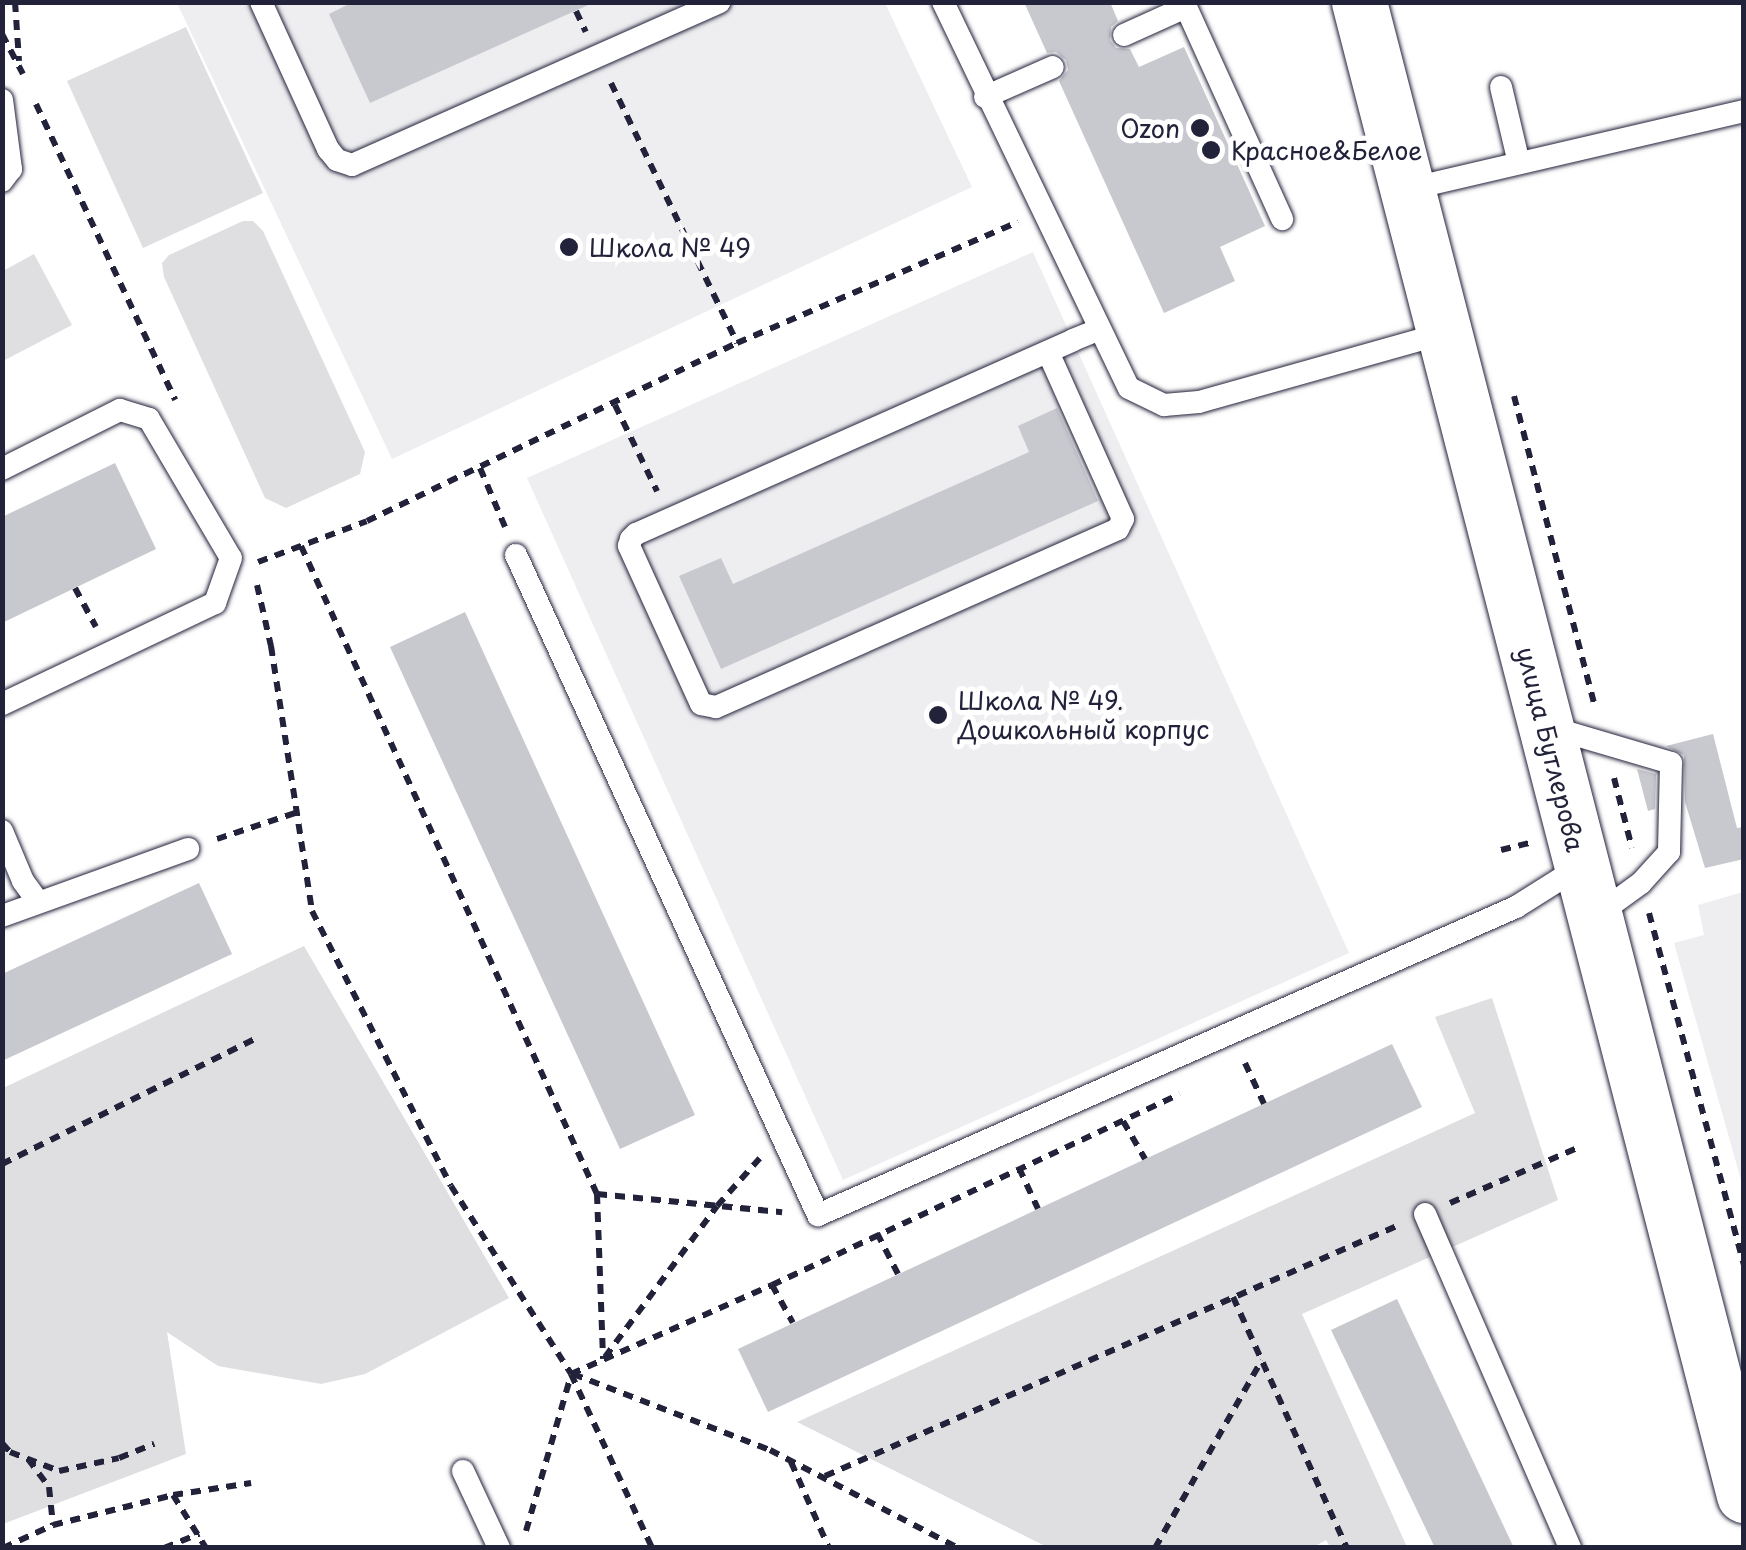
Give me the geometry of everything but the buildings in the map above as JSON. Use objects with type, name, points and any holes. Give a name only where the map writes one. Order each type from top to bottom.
[{"type":"street","name":"улица Бутлерова","points":[[1360,2],[1445,333],[1570,717],[1588,891],[1744,1495]]},
{"type":"lane","points":[[262,2],[328,148],[337,160],[352,166],[720,2]]},
{"type":"lane","points":[[943,2],[985,98],[1129,388],[1164,405],[1198,402],[1445,333]]},
{"type":"lane","points":[[1124,35],[1185,5],[1282,218]]},
{"type":"lane","points":[[985,98],[1053,67]]},
{"type":"lane","points":[[1500,87],[1520,163]]},
{"type":"lane","points":[[2,100],[11,169],[2,181]]},
{"type":"lane","points":[[1408,189],[1744,110]]},
{"type":"lane","points":[[1048,352],[1123,519],[1121,525],[716,707],[701,704],[629,546],[636,534],[1100,329]]},
{"type":"lane","points":[[2,469],[120,410],[148,419],[231,558],[215,603],[108,650],[2,704]]},
{"type":"lane","points":[[516,555],[818,1216],[1516,908],[1641,883],[1669,852],[1671,763],[1605,743],[1570,717]]},
{"type":"lane","points":[[2,831],[23,881],[37,900]]},
{"type":"lane","points":[[2,916],[37,900],[188,849]]},
{"type":"lane","points":[[1424,1214],[1570,1548]]},
{"type":"lane","points":[[463,1471],[499,1548]]},
{"type":"path","points":[[15,2],[19,67]]},
{"type":"path","points":[[2,34],[178,404]]},
{"type":"path","points":[[598,57],[737,343]]},
{"type":"path","points":[[252,564],[480,468],[737,343],[1041,211]]},
{"type":"path","points":[[615,405],[671,519]]},
{"type":"path","points":[[480,468],[516,555]]},
{"type":"path","points":[[301,546],[597,1194],[603,1360]]},
{"type":"path","points":[[256,581],[271,646],[312,911],[451,1186],[571,1374],[652,1548]]},
{"type":"path","points":[[74,588],[108,650]]},
{"type":"path","points":[[1570,717],[1605,743],[1744,1265]]},
{"type":"path","points":[[188,849],[295,813]]},
{"type":"path","points":[[2,1164],[259,1037]]},
{"type":"path","points":[[1228,1071],[1262,1055]]},
{"type":"path","points":[[1245,1063],[1264,1104]]},
{"type":"path","points":[[571,1374],[772,1286],[877,1233],[1193,1088]]},
{"type":"path","points":[[1124,1121],[1145,1159]]},
{"type":"path","points":[[603,1360],[717,1206],[780,1134]]},
{"type":"path","points":[[825,1476],[1577,1148]]},
{"type":"path","points":[[1019,1168],[1038,1209]]},
{"type":"path","points":[[597,1194],[818,1216]]},
{"type":"path","points":[[877,1233],[898,1274]]},
{"type":"path","points":[[772,1286],[793,1323]]},
{"type":"path","points":[[1232,1297],[1347,1548]]},
{"type":"path","points":[[1155,1548],[1262,1360]]},
{"type":"path","points":[[571,1374],[790,1460],[958,1548]]},
{"type":"path","points":[[521,1548],[571,1374]]},
{"type":"path","points":[[2,1443],[59,1471],[119,1458],[154,1444]]},
{"type":"path","points":[[28,1458],[49,1486],[53,1526]]},
{"type":"path","points":[[790,1460],[829,1548]]},
{"type":"path","points":[[3,1548],[53,1526],[172,1495],[251,1483]]},
{"type":"path","points":[[172,1495],[206,1548]]},
{"type":"path","points":[[164,1548],[198,1534]]},
{"type":"shaded area","name":"Школа № 49","points":[[177,3],[885,3],[972,187],[392,459]]},
{"type":"shaded area","points":[[186,27],[263,193],[143,248],[67,81]]},
{"type":"shaded area","points":[[243,221],[253,221],[263,231],[365,452],[360,474],[286,508],[265,498],[164,277],[162,263],[169,255]]},
{"type":"shaded area","name":"Школа № 49. Дошкольный корпус","points":[[1033,252],[1349,953],[843,1180],[527,478]]},
{"type":"shaded area","points":[[34,254],[72,325],[3,361],[3,271]]},
{"type":"shaded area","points":[[1744,892],[1743,1187],[1674,943],[1704,935],[1698,905]]},
{"type":"shaded area","points":[[304,946],[509,1298],[365,1374],[321,1384],[218,1366],[167,1332],[186,1454],[3,1524],[3,1088]]},
{"type":"shaded area","points":[[1492,998],[1558,1200],[1302,1314],[1407,1547],[1330,1547],[1326,1540],[1312,1548],[1047,1547],[797,1422],[1475,1113],[1435,1017]]},
{"type":"place","name":"Ozon","points":[[1200,128]]},
{"type":"place","name":"Красное&Белое","points":[[1211,150]]},
{"type":"place","name":"Школа № 49","points":[[569,247]]},
{"type":"place","name":"Школа № 49. Дошкольный корпус","points":[[938,715]]}]
